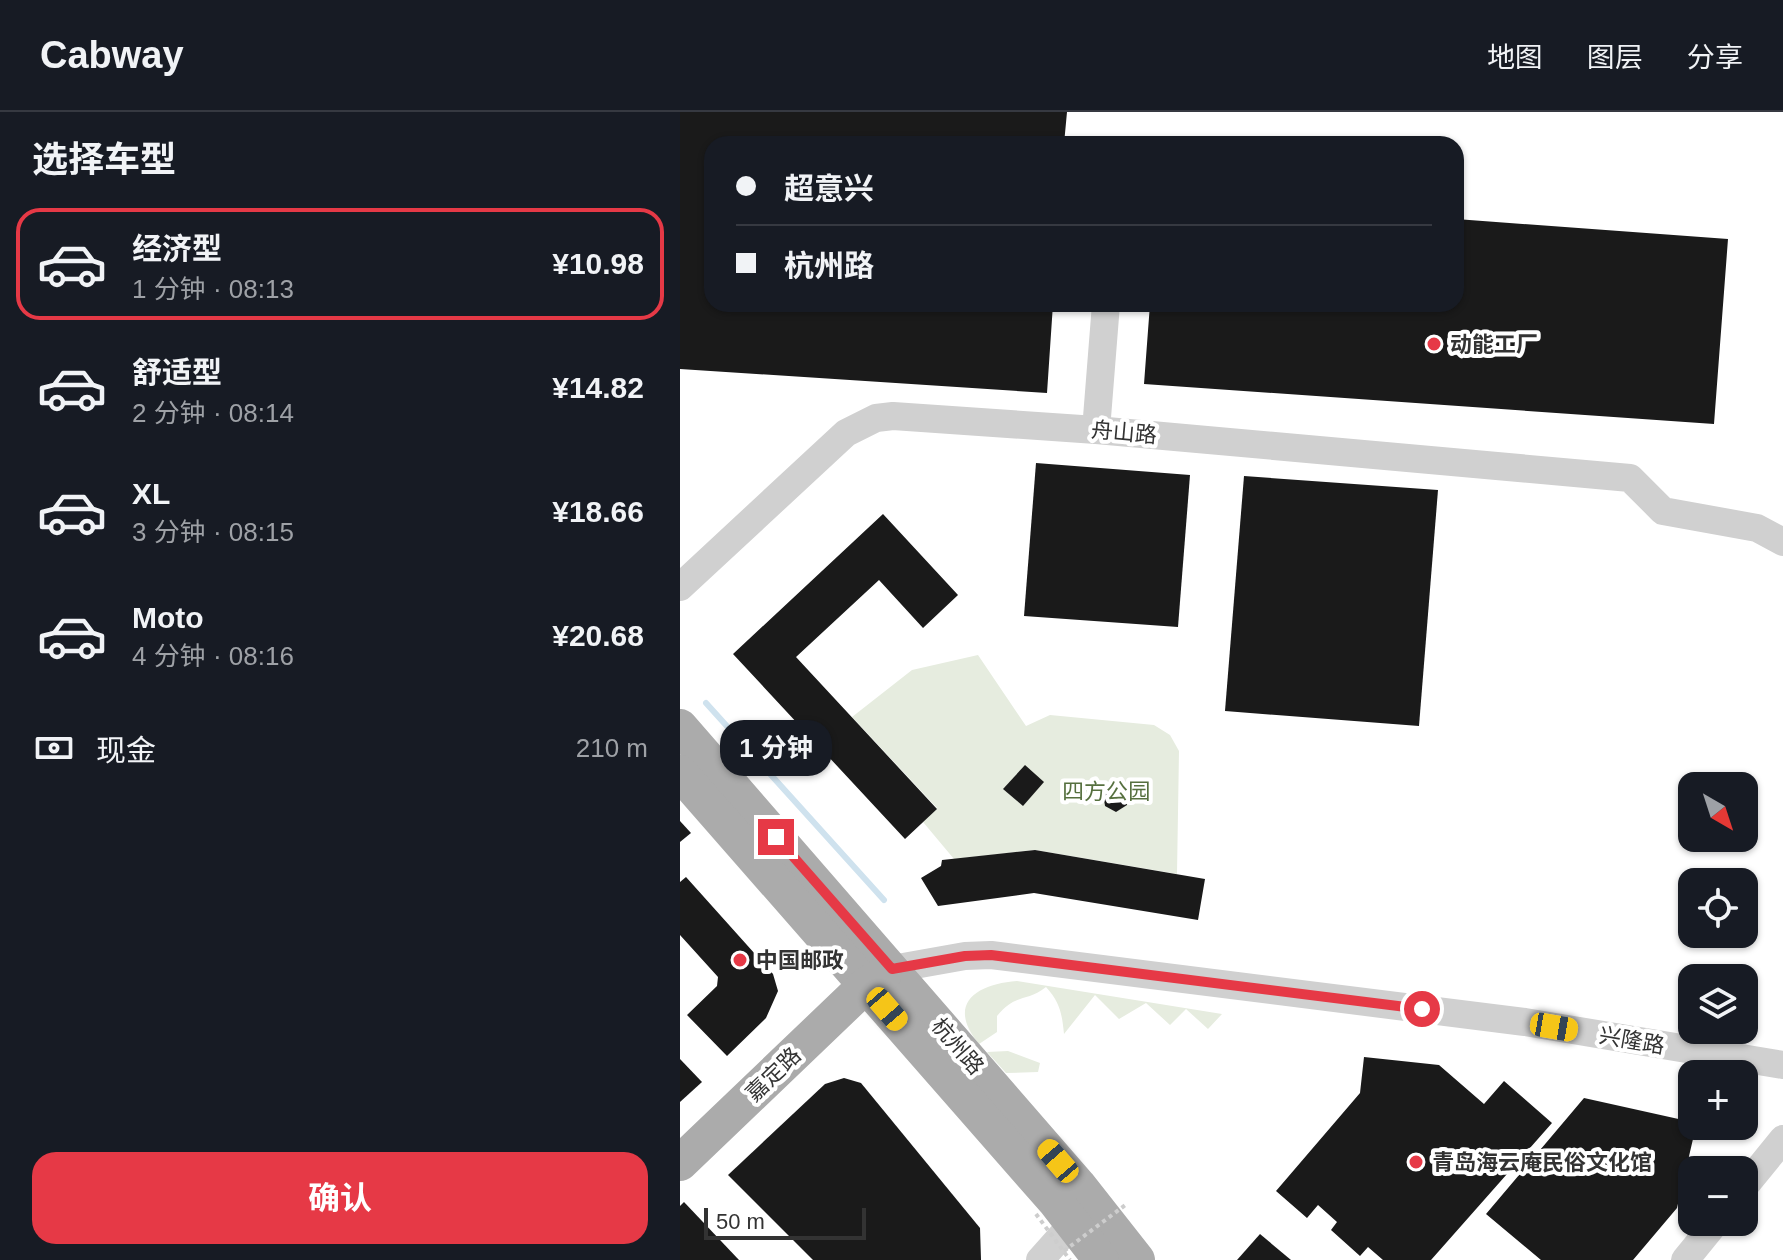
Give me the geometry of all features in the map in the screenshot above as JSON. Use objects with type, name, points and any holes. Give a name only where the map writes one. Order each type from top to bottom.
[{"type":"main road","name":"杭州路","points":[[680,727],[879,977],[1059,1245],[1101,1260]]},
{"type":"main road","name":"杭州路","points":[[680,773],[1078,1185],[1137,1260]]},
{"type":"main road","name":"嘉定路","points":[[680,1163],[879,977]]},
{"type":"street","points":[[1096,430],[1105,312]]},
{"type":"street","name":"舟山路","points":[[680,587],[846,433],[860,424],[893,416],[1096,430],[1630,478],[1663,511],[1757,528],[1783,542]]},
{"type":"street","name":"兴隆路","points":[[879,977],[965,956],[991,955],[1525,1022],[1783,1065]]},
{"type":"street","points":[[1758,1170],[1783,1139]]},
{"type":"street","points":[[1685,1260],[1705,1236]]},
{"type":"path","points":[[1059,1245],[1128,1203]]},
{"type":"path","points":[[1036,1214],[1070,1260]]},
{"type":"green space","name":"四方公园","points":[[978,655],[1026,726],[1050,715],[1154,725],[1170,735],[1179,751],[1177,874],[1035,850],[954,859],[923,822],[937,808],[852,717],[912,670]]},
{"type":"green space","points":[[1017,981],[1222,1014],[1208,1029],[1186,1009],[1170,1025],[1146,1003],[1119,1019],[1095,995],[1064,1034],[1060,1009],[1046,987],[1016,1000],[1004,1009],[997,1016],[997,1032],[979,1044],[965,1018],[970,999],[989,986]]},
{"type":"green space","points":[[1008,1051],[1040,1063],[1038,1072],[1006,1073],[987,1052]]},
{"type":"building","points":[[680,112],[1067,112],[1065,136],[704,136],[704,312],[1052,312],[1047,393],[680,369]]},
{"type":"building","name":"动能工厂","points":[[1464,220],[1728,239],[1714,424],[1144,384],[1149,312],[1464,312]]},
{"type":"building","points":[[1036,463],[1190,475],[1178,627],[1024,616]]},
{"type":"building","points":[[1244,476],[1438,490],[1419,726],[1225,711]]},
{"type":"building","points":[[883,514],[958,595],[923,628],[879,580],[796,657],[937,809],[905,839],[733,654]]},
{"type":"building","points":[[1025,765],[1044,782],[1023,806],[1003,789]]},
{"type":"building","points":[[1114,786],[1126,791],[1127,805],[1116,812],[1105,806],[1103,793]]},
{"type":"building","points":[[680,821],[691,833],[680,842]]},
{"type":"building","points":[[1035,850],[1205,879],[1198,920],[1034,893],[938,906],[921,878],[941,866],[942,860]]},
{"type":"building","points":[[686,877],[773,974],[778,991],[766,1018],[727,1056],[687,1015],[717,986],[718,977],[680,935],[680,882]]},
{"type":"building","points":[[1364,1057],[1439,1065],[1484,1104],[1504,1081],[1552,1123],[1431,1260],[1383,1260],[1368,1247],[1360,1256],[1331,1230],[1337,1222],[1318,1205],[1307,1218],[1276,1191],[1360,1093]]},
{"type":"building","points":[[680,1059],[702,1082],[680,1102]]},
{"type":"building","points":[[844,1078],[861,1083],[980,1228],[981,1260],[813,1260],[728,1175],[825,1084]]},
{"type":"building","points":[[1584,1098],[1678,1119],[1678,1140],[1693,1140],[1689,1156],[1678,1156],[1677,1208],[1633,1260],[1541,1260],[1486,1214]]},
{"type":"building","points":[[684,1202],[739,1260],[680,1260],[680,1206]]},
{"type":"building","points":[[1260,1234],[1291,1260],[1237,1260]]},
{"type":"waterway","points":[[706,703],[884,900]]},
{"type":"place","name":"动能工厂","points":[[1434,344]]},
{"type":"place","name":"中国邮政","points":[[740,960]]},
{"type":"place","name":"青岛海云庵民俗文化馆","points":[[1416,1162]]},
{"type":"route","points":[[776,837],[892,969],[965,956],[991,955],[1422,1009]]}]
